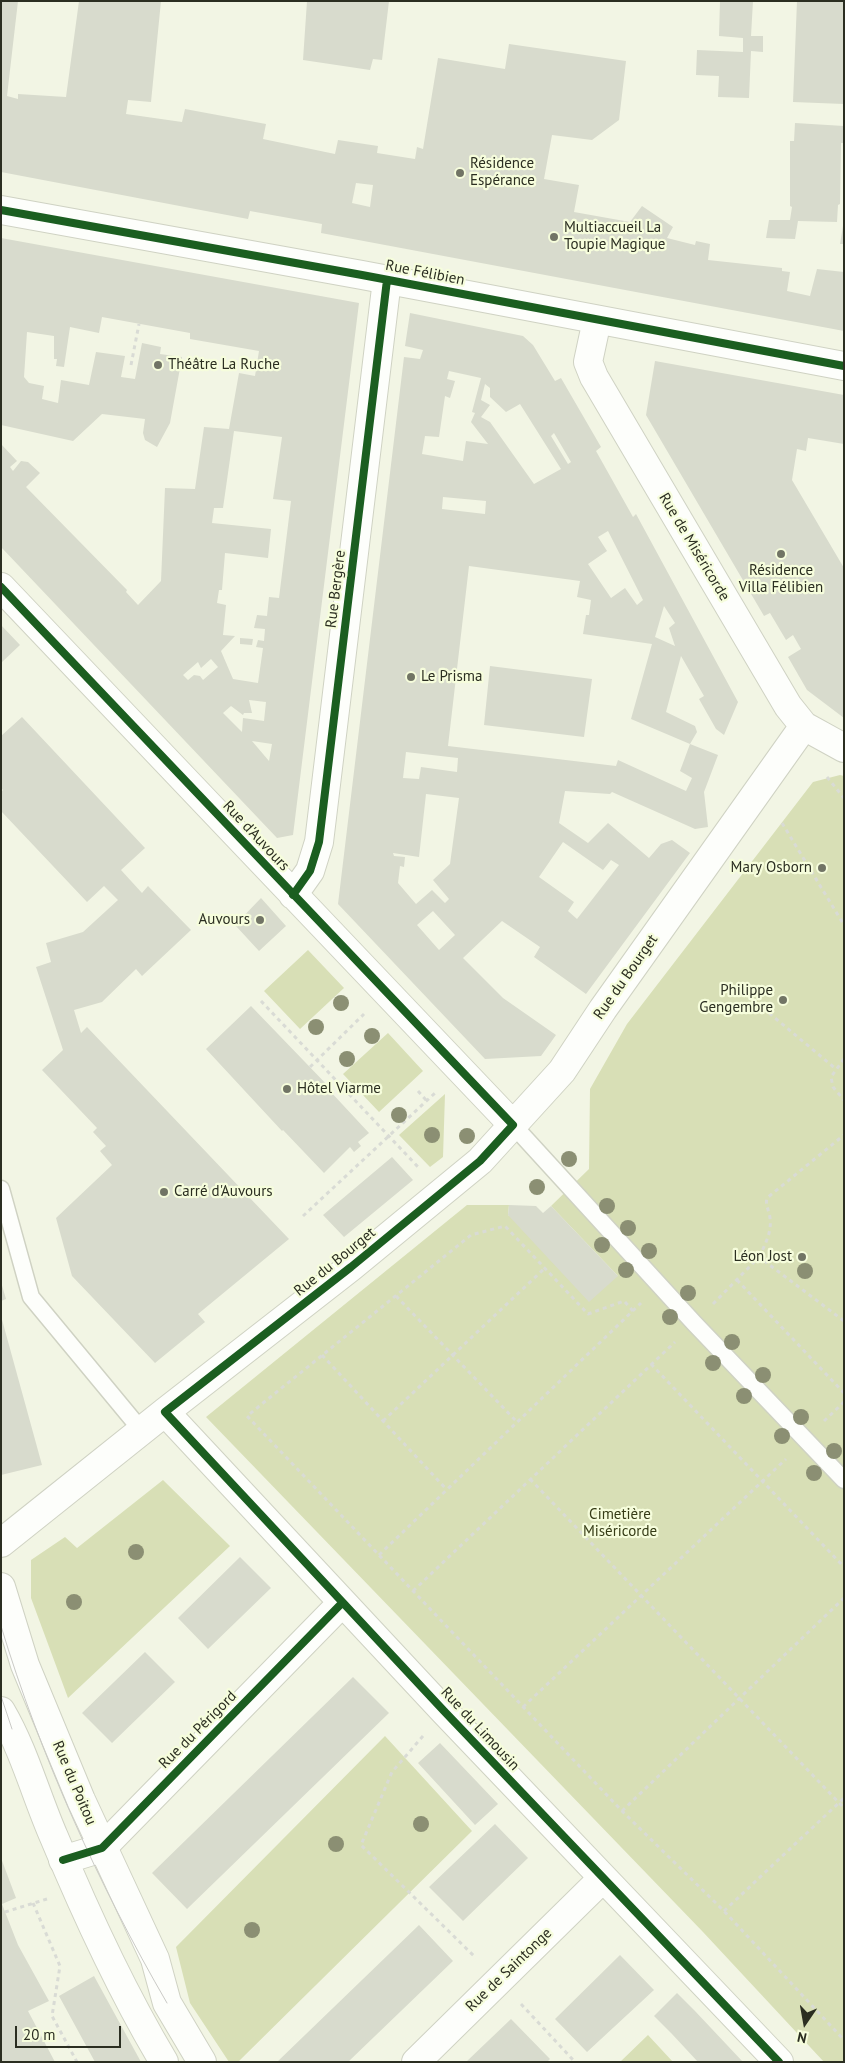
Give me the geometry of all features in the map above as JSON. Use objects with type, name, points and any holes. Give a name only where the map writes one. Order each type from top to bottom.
[{"type":"street","name":"Rue Félibien","points":[[1,210],[844,366]]},
{"type":"street","name":"Rue Bergère","points":[[293,895],[310,871],[319,842],[387,280]]},
{"type":"street","name":"Rue de Miséricorde","points":[[597,320],[588,362],[594,377],[788,706],[804,726],[844,748]]},
{"type":"street","name":"Rue d'Auvours","points":[[1,587],[513,1125]]},
{"type":"street","name":"Rue du Bourget","points":[[1,1543],[165,1412],[352,1267],[480,1161],[562,1071],[603,1009],[804,726]]},
{"type":"street","name":"Rue du Limousin","points":[[165,1412],[602,1879],[779,2062]]},
{"type":"street","name":"Rue du Poitou","points":[[1,1587],[25,1665],[102,1848],[155,1959],[167,2003],[202,2062]]},
{"type":"street","name":"Rue du Périgord","points":[[63,1860],[102,1848],[342,1603]]},
{"type":"street","points":[[6,1720],[76,1890],[164,2062]]},
{"type":"street","name":"Rue de Saintonge","points":[[416,2062],[602,1879]]},
{"type":"lane","points":[[513,1125],[694,1323],[844,1480]]},
{"type":"lane","points":[[1,1189],[30,1297],[142,1431]]},
{"type":"path","points":[[131,365],[138,324]]},
{"type":"path","points":[[782,823],[844,925]]},
{"type":"path","points":[[261,1001],[419,1168]]},
{"type":"path","points":[[763,1008],[836,1068]]},
{"type":"path","points":[[310,1067],[367,1011]]},
{"type":"path","points":[[844,1059],[831,1077],[831,1082],[844,1100]]},
{"type":"path","points":[[418,1091],[426,1100]]},
{"type":"path","points":[[303,1216],[434,1092]]},
{"type":"path","points":[[413,1591],[694,1323],[759,1257],[770,1230],[766,1198],[844,1135]]},
{"type":"path","points":[[633,1311],[624,1301],[588,1314],[505,1226],[471,1235],[247,1416],[622,1811],[724,1911],[843,2038]]},
{"type":"path","points":[[759,1257],[844,1321]]},
{"type":"path","points":[[383,1421],[544,1268]]},
{"type":"path","points":[[737,1280],[844,1393]]},
{"type":"path","points":[[379,1555],[660,1286]]},
{"type":"path","points":[[396,1296],[518,1422]]},
{"type":"path","points":[[322,1355],[447,1490]]},
{"type":"path","points":[[651,1364],[844,1567]]},
{"type":"path","points":[[523,1707],[806,1440]]},
{"type":"path","points":[[530,1479],[844,1808]]},
{"type":"path","points":[[622,1811],[844,1598]]},
{"type":"path","points":[[444,1711],[392,1772],[361,1845],[499,1980],[575,2062]]},
{"type":"path","points":[[724,1911],[844,1798]]},
{"type":"path","points":[[5,1912],[76,1890]]},
{"type":"path","points":[[33,1903],[60,1966],[52,2016],[77,2062]]},
{"type":"green space","name":"Cimetière Miséricorde","points":[[840,775],[844,776],[844,2062],[824,2062],[703,1932],[206,1417],[467,1205],[509,1205],[508,1215],[618,1276],[551,1206],[589,1169],[590,1089],[627,1024],[813,782]]},
{"type":"green space","points":[[308,950],[344,988],[300,1029],[264,991]]},
{"type":"green space","points":[[388,1033],[423,1071],[379,1112],[343,1074]]},
{"type":"green space","points":[[445,1094],[443,1157],[430,1167],[399,1135]]},
{"type":"green space","points":[[163,1480],[230,1546],[68,1698],[31,1598],[31,1560],[65,1537],[77,1548]]},
{"type":"green space","points":[[385,1736],[472,1831],[238,2062],[229,2062],[190,2003],[176,1947]]},
{"type":"green space","points":[[648,2035],[673,2062],[620,2062]]},
{"type":"building","points":[[1,1],[18,1],[7,96],[18,99],[18,94],[66,97],[79,1],[161,1],[151,102],[128,100],[126,114],[182,122],[185,109],[266,124],[263,139],[335,154],[338,140],[378,146],[377,153],[415,159],[417,147],[423,149],[438,58],[505,69],[509,44],[626,61],[619,120],[592,140],[552,135],[544,179],[579,185],[574,212],[630,222],[642,206],[673,227],[667,238],[695,245],[696,241],[710,244],[708,260],[782,268],[782,271],[790,272],[787,291],[810,296],[817,269],[844,272],[844,331],[321,233],[322,224],[250,211],[248,219],[1,172]],"holes":[[[356,183],[373,185],[370,207],[352,203]]]},
{"type":"building","points":[[307,1],[389,1],[382,60],[373,59],[370,70],[303,60]]},
{"type":"building","points":[[720,1],[753,1],[751,36],[763,36],[763,52],[751,51],[749,98],[718,97],[719,76],[696,75],[697,50],[743,52],[743,38],[719,36]]},
{"type":"building","points":[[797,1],[844,1],[844,104],[793,102]]},
{"type":"building","points":[[795,123],[844,126],[844,143],[841,143],[840,204],[838,205],[837,222],[798,221],[795,239],[766,238],[769,220],[790,220],[792,207],[790,206],[790,141],[794,141]]},
{"type":"building","points":[[843,226],[844,244],[840,244]]},
{"type":"building","points":[[1,238],[359,303],[293,835],[277,838],[1,547],[1,444],[17,461],[10,467],[13,471],[21,461],[28,462],[40,473],[26,487],[127,590],[126,592],[138,605],[161,581],[165,488],[195,489],[204,427],[229,429],[239,373],[255,376],[259,351],[190,339],[190,333],[102,317],[99,333],[70,327],[64,367],[56,366],[57,359],[54,359],[54,336],[27,332],[24,377],[29,383],[44,386],[42,399],[58,403],[61,380],[89,385],[96,352],[125,356],[121,377],[135,379],[142,343],[161,347],[160,354],[182,357],[170,423],[157,447],[145,440],[143,433],[145,419],[102,414],[73,441],[1,425]],"holes":[[[234,431],[282,437],[273,499],[291,501],[279,598],[269,597],[267,616],[257,615],[254,628],[265,629],[264,641],[258,640],[256,647],[263,648],[258,683],[233,679],[221,651],[235,636],[223,635],[226,605],[217,603],[219,590],[222,590],[225,553],[268,558],[271,529],[212,523],[214,508],[223,508]],[[211,659],[218,667],[203,680],[200,676],[194,675],[188,680],[183,675],[198,662],[201,668]],[[249,700],[266,702],[264,721],[243,718],[242,732],[223,713],[231,706],[243,715],[244,713],[252,713]],[[252,741],[272,744],[269,761]]]},
{"type":"building","points":[[410,313],[523,336],[533,345],[555,381],[561,378],[601,447],[596,451],[633,517],[636,514],[738,702],[724,735],[716,729],[699,699],[704,696],[681,656],[666,712],[695,726],[697,732],[690,744],[718,755],[704,792],[708,827],[695,829],[612,792],[610,794],[565,791],[559,823],[588,843],[608,823],[649,858],[661,844],[672,840],[690,853],[586,994],[534,957],[540,947],[502,921],[463,958],[503,998],[556,1035],[541,1056],[485,1059],[338,904],[404,357],[420,359],[423,350],[405,346]],"holes":[[[449,371],[481,378],[472,412],[475,413],[471,422],[488,444],[466,441],[463,461],[422,454],[425,436],[439,437],[445,396],[450,398],[455,381],[447,379]],[[485,384],[490,388],[490,397],[506,412],[520,404],[561,469],[534,484],[490,422],[481,417],[490,405],[481,400]],[[554,433],[571,462],[568,464],[551,436]],[[443,497],[486,501],[485,514],[442,509]],[[608,531],[643,600],[637,605],[625,588],[611,598],[588,564],[607,551],[598,537]],[[469,566],[580,581],[577,597],[591,600],[583,634],[652,644],[631,719],[690,744],[680,771],[692,778],[686,791],[618,760],[616,766],[448,746]],[[664,606],[675,623],[669,628],[675,646],[655,637]],[[406,752],[458,758],[457,772],[421,767],[419,779],[403,778]],[[426,794],[459,798],[450,864],[433,880],[449,899],[445,903],[432,890],[416,904],[398,883],[400,866],[404,867],[405,857],[394,856],[393,853],[419,857]],[[563,842],[603,870],[611,860],[619,865],[577,919],[568,911],[574,902],[539,877]],[[433,911],[455,935],[439,950],[417,925]]]},
{"type":"building","name":"Résidence Villa Félibien","points":[[655,361],[844,395],[844,444],[808,438],[806,451],[797,449],[792,480],[844,568],[844,718],[807,690],[788,657],[801,649],[793,635],[786,640],[770,613],[764,616],[646,415]]},
{"type":"building","points":[[1,625],[20,645],[1,663]]},
{"type":"building","points":[[240,638],[253,639],[252,645],[240,644]]},
{"type":"building","points":[[490,666],[592,679],[584,737],[484,725]]},
{"type":"building","points":[[22,717],[145,848],[121,870],[142,893],[148,886],[191,930],[142,976],[136,969],[102,1002],[74,1010],[81,1033],[87,1027],[289,1239],[198,1314],[205,1322],[155,1363],[72,1276],[56,1218],[112,1165],[100,1151],[106,1146],[93,1132],[97,1128],[42,1070],[63,1050],[36,967],[51,962],[46,943],[83,932],[118,900],[104,886],[87,902],[1,811],[1,792],[3,790],[1,788],[1,736]]},
{"type":"building","name":"Auvours","points":[[261,898],[286,926],[259,951],[235,925]]},
{"type":"building","name":"Hôtel Viarme","points":[[251,1006],[331,1089],[329,1090],[369,1133],[358,1142],[361,1146],[354,1152],[350,1147],[324,1173],[206,1049]]},
{"type":"building","points":[[392,1157],[413,1180],[344,1237],[323,1215]]},
{"type":"building","points":[[509,1205],[536,1206],[543,1213],[551,1206],[618,1276],[589,1302],[508,1215]]},
{"type":"building","points":[[1,1282],[6,1299],[1,1301]]},
{"type":"building","points":[[1,1316],[42,1465],[1,1475]]},
{"type":"building","points":[[240,1557],[271,1588],[208,1649],[178,1618]]},
{"type":"building","points":[[145,1652],[175,1682],[112,1743],[82,1713]]},
{"type":"building","points":[[353,1677],[389,1713],[187,1909],[152,1873]]},
{"type":"building","points":[[440,1743],[498,1804],[475,1825],[418,1763]]},
{"type":"building","points":[[495,1824],[528,1858],[463,1921],[429,1887]]},
{"type":"building","points":[[1,1858],[16,1898],[2,1904],[18,1945],[49,2001],[28,2011],[55,2062],[1,2062]]},
{"type":"building","points":[[419,1925],[453,1961],[348,2062],[277,2062]]},
{"type":"building","points":[[620,1955],[654,1990],[587,2052],[555,2019]]},
{"type":"building","points":[[94,1976],[141,2062],[95,2062],[59,1996]]},
{"type":"building","points":[[677,1993],[743,2062],[698,2062],[654,2016]]},
{"type":"building","points":[[511,2019],[550,2059],[547,2062],[466,2062]]},
{"type":"tram line","points":[[1,1626],[34,1723],[73,1819],[118,1913],[167,2003]]},
{"type":"tram line","points":[[1,1696],[12,1729]]},
{"type":"cycle path","points":[[1,210],[362,275],[844,366]]},
{"type":"cycle path","points":[[293,895],[310,871],[319,842],[387,280]]},
{"type":"cycle path","points":[[1,587],[513,1125],[480,1161],[351,1267],[165,1412],[444,1711],[779,2062]]},
{"type":"cycle path","points":[[63,1860],[102,1848],[342,1603]]},
{"type":"place","name":"Résidence Espérance","points":[[460,173]]},
{"type":"place","name":"Multiaccueil La Toupie Magique","points":[[554,237]]},
{"type":"place","name":"Théâtre La Ruche","points":[[158,365]]},
{"type":"place","name":"Résidence Villa Félibien","points":[[781,554]]},
{"type":"place","name":"Le Prisma","points":[[411,677]]},
{"type":"place","name":"Mary Osborn","points":[[822,868]]},
{"type":"place","name":"Auvours","points":[[260,920]]},
{"type":"place","name":"Philippe Gengembre","points":[[783,1000]]},
{"type":"place","name":"Hôtel Viarme","points":[[287,1089]]},
{"type":"place","name":"Carré d'Auvours","points":[[164,1192]]},
{"type":"place","name":"Léon Jost","points":[[802,1257]]}]
